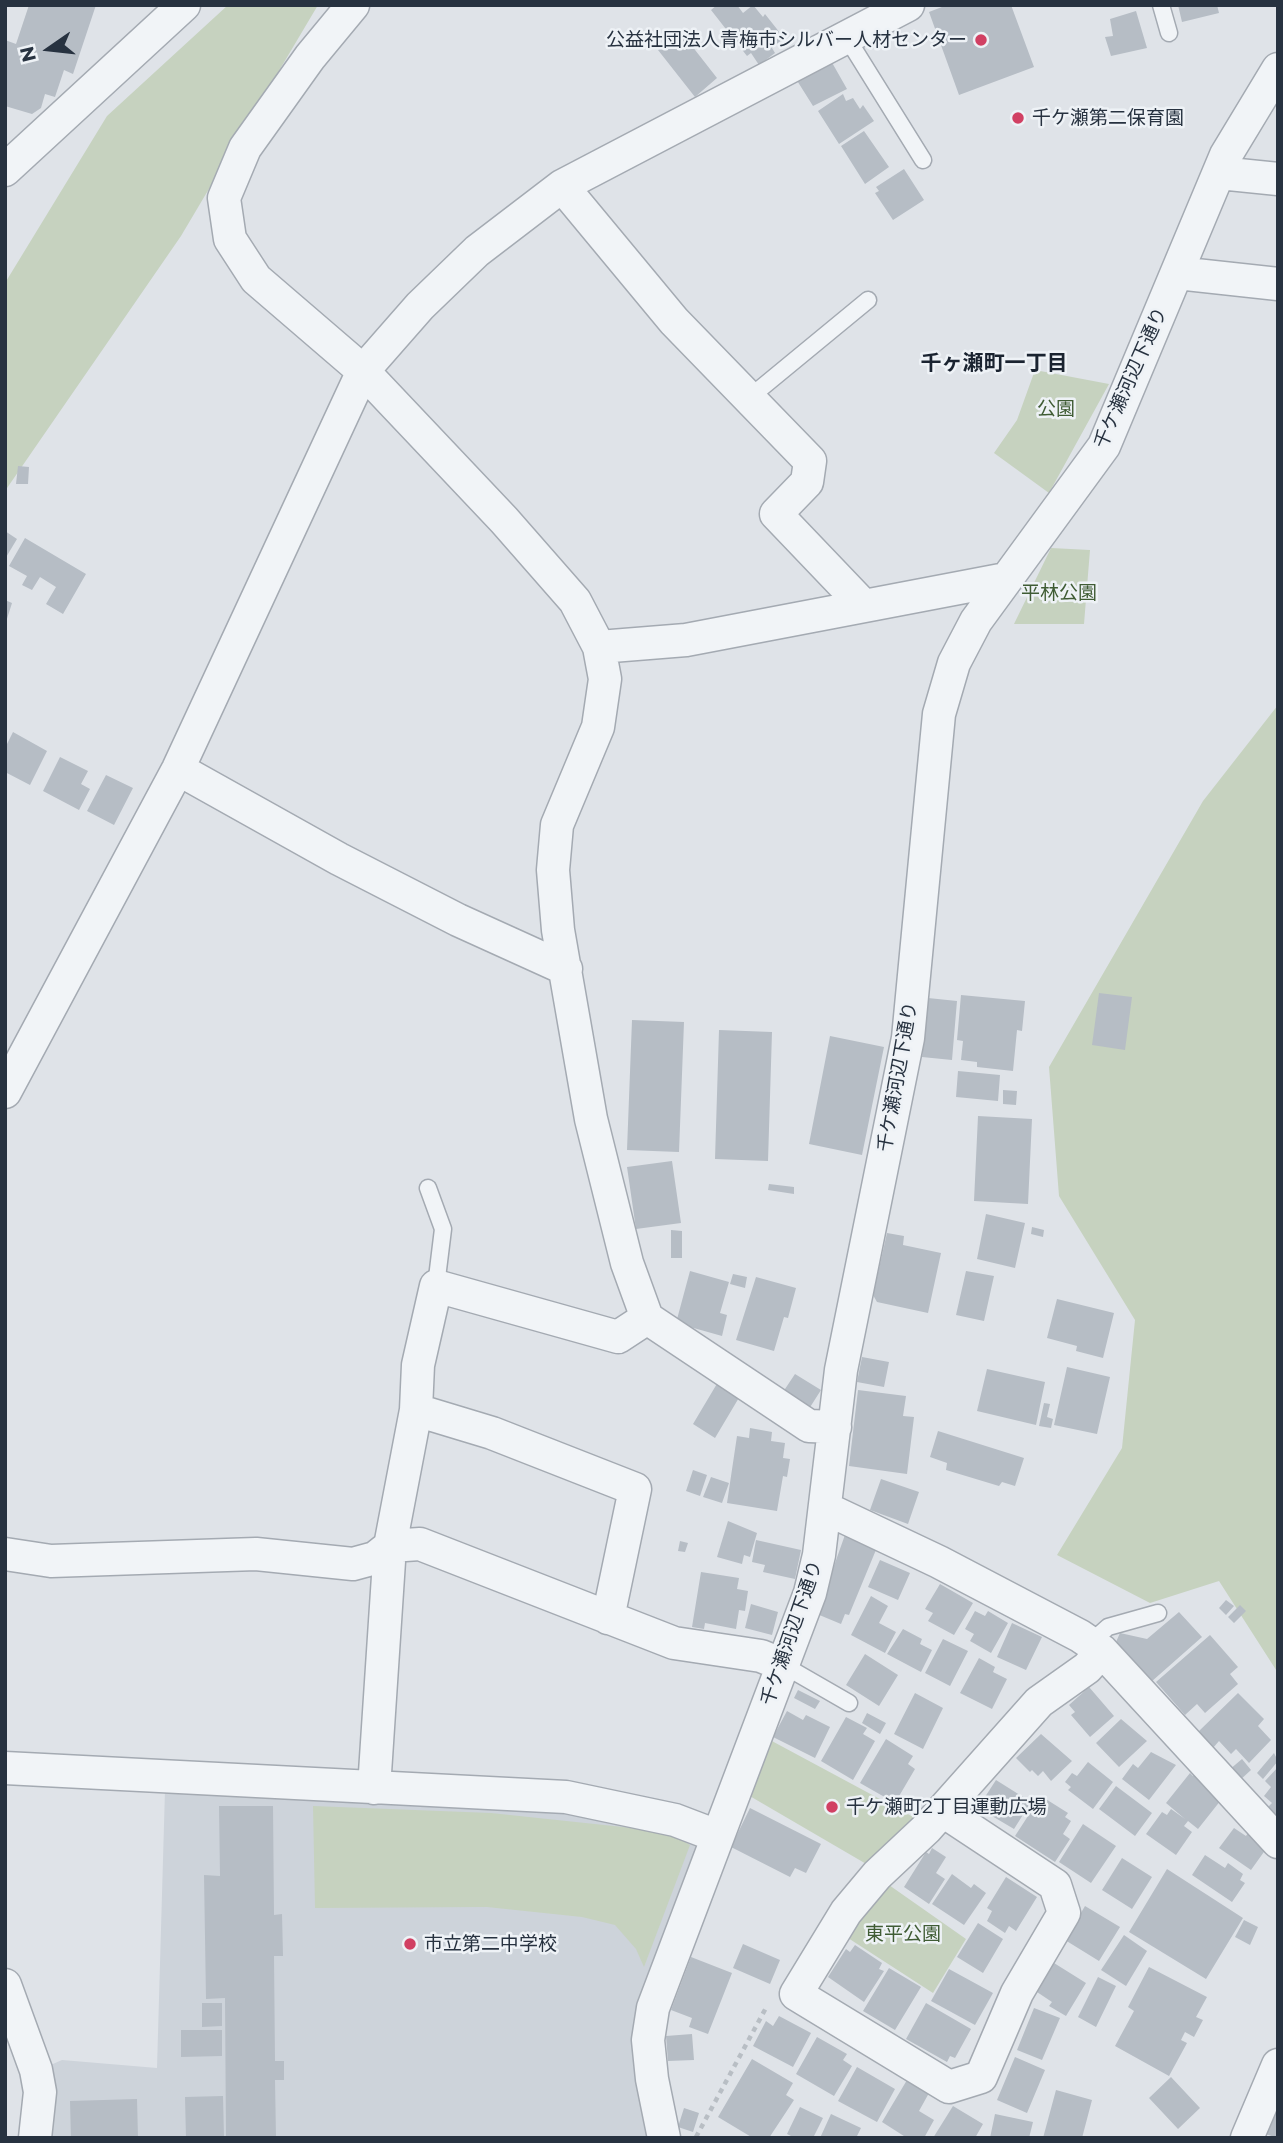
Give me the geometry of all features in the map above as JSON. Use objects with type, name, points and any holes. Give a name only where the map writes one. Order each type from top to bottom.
[{"type":"street","points":[[5,170],[184,5]]},
{"type":"street","points":[[353,5],[310,57],[245,148],[225,198],[230,239],[256,279],[363,371],[504,520],[575,601],[600,648],[605,679],[598,727],[576,775],[556,836],[553,870],[558,930],[591,1119],[627,1263],[647,1318],[809,1426],[835,1427]]},
{"type":"street","points":[[5,1091],[178,769],[363,371],[420,306],[468,260],[562,186],[908,5]]},
{"type":"street","name":"千ケ瀬河辺下通り","points":[[664,2138],[652,2079],[648,2040],[653,2008],[810,1592],[827,1509],[841,1370],[908,1038],[939,714],[954,663],[976,621],[1104,446],[1226,155],[1278,69]]},
{"type":"street","points":[[1219,173],[1278,179]]},
{"type":"street","points":[[562,186],[674,321],[810,461],[807,482],[776,514],[862,604]]},
{"type":"street","points":[[1177,273],[1278,284]]},
{"type":"street","points":[[600,648],[686,640],[790,622],[862,604],[1006,579]]},
{"type":"street","points":[[178,769],[351,865],[566,969]]},
{"type":"street","points":[[374,1788],[390,1546],[416,1410],[418,1365],[436,1286],[618,1337],[647,1318]]},
{"type":"street","points":[[416,1410],[492,1433],[635,1489],[608,1618]]},
{"type":"street","points":[[827,1509],[929,1557],[1080,1636],[1102,1651],[1278,1842]]},
{"type":"street","points":[[5,1554],[51,1561],[245,1553],[353,1564],[375,1558],[390,1546],[420,1544],[674,1643],[761,1656],[783,1665]]},
{"type":"street","points":[[943,1811],[1055,1885],[1064,1913],[1017,1993],[981,2077],[949,2087],[796,1994],[846,1912],[877,1875],[943,1811],[1039,1702],[1087,1668],[1102,1651]]},
{"type":"street","points":[[5,1769],[566,1797],[675,1820],[717,1836]]},
{"type":"street","points":[[5,1985],[36,2070],[40,2092],[35,2138]]},
{"type":"street","points":[[1247,2138],[1278,2065]]},
{"type":"lane","points":[[1161,5],[1169,33]]},
{"type":"lane","points":[[847,38],[923,160]]},
{"type":"lane","points":[[749,398],[868,300]]},
{"type":"lane","points":[[428,1188],[443,1229],[436,1286]]},
{"type":"lane","points":[[1102,1651],[1099,1635],[1108,1627],[1158,1613]]},
{"type":"lane","points":[[783,1665],[849,1703]]},
{"type":"path","points":[[696,2138],[774,1994],[796,1994]]},
{"type":"shaded area","name":"市立第二中学校","points":[[165,1790],[593,1810],[673,1827],[699,1844],[670,1915],[638,2012],[650,2138],[45,2138],[46,2067],[62,2060],[157,2068]]},
{"type":"green space","points":[[228,5],[318,5],[181,236],[5,491],[5,283],[107,116]]},
{"type":"green space","name":"公園","points":[[1035,370],[1109,384],[1049,493],[994,453],[1017,420]]},
{"type":"green space","name":"平林公園","points":[[1051,548],[1090,550],[1084,624],[1014,624]]},
{"type":"green space","points":[[1278,705],[1278,1673],[1219,1581],[1150,1603],[1057,1555],[1122,1448],[1135,1320],[1059,1196],[1049,1067],[1203,801]]},
{"type":"green space","name":"千ケ瀬町2丁目運動広場","points":[[770,1740],[917,1819],[868,1865],[748,1795]]},
{"type":"green space","points":[[313,1806],[491,1813],[670,1832],[690,1845],[644,1967],[636,1949],[615,1925],[582,1917],[487,1907],[315,1908]]},
{"type":"green space","name":"東平公園","points":[[889,1885],[966,1939],[933,1993],[848,1938],[859,1920]]},
{"type":"building","points":[[29,5],[96,5],[73,74],[64,70],[55,97],[45,94],[41,108],[32,114],[5,106],[5,40],[16,44]]},
{"type":"building","points":[[717,5],[737,5],[743,13],[753,5],[763,17],[765,14],[784,38],[772,48],[775,53],[759,65],[751,53],[747,56],[711,10]]},
{"type":"building","name":"公益社団法人青梅市シルバー人材センター","points":[[947,5],[1011,5],[1034,67],[959,95],[929,12]]},
{"type":"building","points":[[1178,5],[1217,5],[1219,13],[1182,22]]},
{"type":"building","points":[[1136,11],[1147,48],[1111,56],[1105,37],[1113,36],[1110,19]]},
{"type":"building","points":[[681,32],[717,78],[695,97],[658,50]]},
{"type":"building","points":[[826,52],[847,89],[813,106],[796,79]]},
{"type":"building","points":[[843,94],[846,101],[853,98],[860,109],[863,105],[874,121],[839,144],[818,111]]},
{"type":"building","points":[[864,131],[889,167],[865,184],[841,146]]},
{"type":"building","points":[[904,169],[924,200],[893,220],[875,193],[879,191],[876,187]]},
{"type":"building","points":[[18,466],[29,467],[28,484],[16,484]]},
{"type":"building","points":[[5,531],[17,539],[5,559]]},
{"type":"building","points":[[25,538],[86,574],[63,614],[46,604],[56,587],[40,577],[32,590],[22,585],[27,576],[9,566]]},
{"type":"building","points":[[5,600],[12,603],[6,622],[5,622]]},
{"type":"building","points":[[13,732],[47,751],[30,785],[5,772],[5,748]]},
{"type":"building","points":[[60,757],[88,771],[81,784],[90,789],[79,810],[43,791]]},
{"type":"building","points":[[106,775],[133,788],[114,825],[87,811]]},
{"type":"building","points":[[1099,993],[1132,997],[1125,1050],[1092,1045]]},
{"type":"building","points":[[961,995],[1025,1001],[1022,1031],[1017,1030],[1013,1071],[977,1067],[977,1062],[961,1060],[963,1041],[957,1040]]},
{"type":"building","points":[[928,998],[957,1001],[952,1060],[922,1057]]},
{"type":"building","points":[[632,1020],[684,1022],[679,1152],[627,1150]]},
{"type":"building","points":[[719,1030],[772,1032],[768,1161],[715,1159]]},
{"type":"building","points":[[830,1036],[884,1047],[862,1155],[809,1144]]},
{"type":"building","points":[[958,1071],[1000,1075],[998,1101],[956,1097]]},
{"type":"building","points":[[1003,1090],[1017,1091],[1016,1105],[1003,1104]]},
{"type":"building","points":[[978,1116],[1032,1119],[1028,1204],[974,1201]]},
{"type":"building","points":[[672,1161],[681,1223],[636,1229],[627,1167]]},
{"type":"building","points":[[769,1184],[794,1187],[794,1194],[768,1190]]},
{"type":"building","points":[[986,1214],[1025,1223],[1015,1268],[977,1259]]},
{"type":"building","points":[[1032,1227],[1044,1230],[1043,1237],[1031,1234]]},
{"type":"building","points":[[671,1230],[682,1231],[682,1258],[671,1258]]},
{"type":"building","points":[[887,1233],[904,1236],[903,1245],[941,1253],[928,1313],[877,1302],[873,1295]]},
{"type":"building","points":[[690,1271],[729,1282],[720,1313],[727,1315],[722,1336],[676,1323]]},
{"type":"building","points":[[966,1271],[994,1276],[984,1321],[956,1315]]},
{"type":"building","points":[[733,1274],[747,1277],[745,1288],[730,1284]]},
{"type":"building","points":[[756,1277],[796,1288],[788,1318],[784,1317],[774,1351],[736,1340]]},
{"type":"building","points":[[1057,1299],[1114,1313],[1103,1358],[1076,1351],[1077,1346],[1047,1338]]},
{"type":"building","points":[[862,1357],[889,1362],[884,1387],[857,1382]]},
{"type":"building","points":[[1067,1367],[1110,1377],[1097,1434],[1054,1425]]},
{"type":"building","points":[[987,1369],[1045,1382],[1036,1425],[977,1411]]},
{"type":"building","points":[[795,1374],[821,1390],[807,1412],[781,1395]]},
{"type":"building","points":[[718,1382],[740,1396],[715,1438],[693,1424]]},
{"type":"building","points":[[858,1390],[906,1396],[903,1416],[914,1417],[907,1474],[849,1466]]},
{"type":"building","points":[[1044,1403],[1050,1404],[1047,1417],[1053,1419],[1051,1428],[1039,1426]]},
{"type":"building","points":[[750,1428],[772,1432],[771,1441],[785,1443],[783,1458],[790,1459],[787,1477],[783,1476],[777,1511],[727,1503],[737,1436],[749,1438]]},
{"type":"building","points":[[938,1431],[1024,1458],[1015,1486],[1002,1482],[999,1486],[946,1470],[947,1463],[930,1457]]},
{"type":"building","points":[[693,1470],[707,1475],[700,1496],[686,1491]]},
{"type":"building","points":[[711,1477],[729,1483],[722,1503],[703,1497]]},
{"type":"building","points":[[881,1479],[919,1492],[908,1524],[870,1510]]},
{"type":"building","points":[[728,1521],[757,1533],[750,1557],[744,1555],[742,1564],[717,1557]]},
{"type":"building","points":[[846,1532],[878,1545],[849,1615],[845,1614],[841,1624],[817,1614]]},
{"type":"building","points":[[756,1540],[801,1550],[795,1579],[763,1572],[765,1565],[752,1562]]},
{"type":"building","points":[[680,1541],[688,1543],[685,1552],[678,1551]]},
{"type":"building","points":[[880,1560],[910,1573],[898,1600],[868,1587]]},
{"type":"building","points":[[701,1572],[739,1578],[737,1589],[748,1591],[745,1611],[739,1610],[736,1629],[705,1623],[704,1629],[692,1627]]},
{"type":"building","points":[[940,1584],[973,1603],[954,1635],[928,1621],[933,1613],[925,1609]]},
{"type":"building","points":[[871,1596],[888,1606],[879,1623],[896,1632],[885,1653],[851,1635]]},
{"type":"building","points":[[1226,1600],[1234,1606],[1226,1615],[1219,1608]]},
{"type":"building","points":[[751,1604],[778,1612],[772,1635],[745,1628]]},
{"type":"building","points":[[1240,1605],[1246,1611],[1234,1623],[1228,1617]]},
{"type":"building","points":[[975,1611],[985,1616],[988,1611],[1008,1623],[991,1653],[970,1641],[974,1634],[965,1629]]},
{"type":"building","points":[[1179,1612],[1202,1637],[1151,1682],[1116,1642],[1120,1633],[1147,1639]]},
{"type":"building","points":[[1012,1623],[1042,1637],[1026,1670],[997,1657]]},
{"type":"building","points":[[903,1629],[922,1639],[920,1644],[932,1650],[921,1672],[887,1654]]},
{"type":"building","points":[[1210,1635],[1238,1667],[1230,1674],[1238,1684],[1205,1713],[1197,1704],[1185,1715],[1156,1682]]},
{"type":"building","points":[[943,1639],[968,1651],[950,1686],[925,1673]]},
{"type":"building","points":[[865,1654],[898,1675],[879,1706],[846,1685]]},
{"type":"building","points":[[979,1658],[995,1667],[993,1672],[1007,1679],[992,1709],[960,1693]]},
{"type":"building","points":[[1089,1687],[1114,1716],[1090,1737],[1071,1715],[1075,1712],[1069,1705]]},
{"type":"building","points":[[798,1690],[820,1701],[815,1709],[794,1698]]},
{"type":"building","points":[[915,1693],[943,1708],[923,1749],[894,1734]]},
{"type":"building","points":[[1238,1693],[1264,1719],[1258,1726],[1271,1740],[1249,1763],[1236,1749],[1231,1754],[1219,1741],[1213,1748],[1198,1732]]},
{"type":"building","points":[[787,1711],[803,1720],[806,1715],[830,1727],[815,1758],[773,1737]]},
{"type":"building","points":[[867,1713],[886,1723],[880,1734],[862,1723]]},
{"type":"building","points":[[846,1717],[867,1728],[863,1734],[875,1741],[853,1780],[821,1761]]},
{"type":"building","points":[[1121,1719],[1147,1741],[1119,1767],[1096,1743]]},
{"type":"building","points":[[1041,1734],[1072,1761],[1051,1781],[1043,1771],[1038,1776],[1032,1770],[1030,1772],[1016,1758]]},
{"type":"building","points":[[886,1739],[913,1756],[908,1764],[915,1769],[895,1803],[860,1783]]},
{"type":"building","points":[[1151,1752],[1176,1765],[1149,1800],[1122,1779],[1133,1764],[1138,1768]]},
{"type":"building","points":[[1274,1753],[1278,1761],[1263,1779],[1257,1773]]},
{"type":"building","points":[[1242,1759],[1251,1770],[1239,1781],[1229,1770]]},
{"type":"building","points":[[1088,1762],[1113,1782],[1093,1809],[1068,1790],[1071,1787],[1065,1782],[1072,1773],[1077,1776]]},
{"type":"building","points":[[1278,1767],[1278,1826],[1263,1812],[1272,1803],[1264,1796],[1271,1787],[1265,1781]]},
{"type":"building","points":[[1190,1773],[1193,1776],[1196,1773],[1210,1783],[1206,1788],[1221,1800],[1198,1829],[1188,1821],[1184,1826],[1192,1832],[1176,1855],[1146,1834],[1162,1812],[1167,1815],[1171,1809],[1185,1819],[1166,1803]]},
{"type":"building","points":[[996,1780],[1031,1802],[1014,1829],[992,1816],[997,1809],[983,1800]]},
{"type":"building","points":[[1116,1786],[1152,1813],[1135,1836],[1099,1809]]},
{"type":"building","points":[[1041,1796],[1068,1813],[1065,1817],[1071,1821],[1063,1834],[1070,1839],[1055,1862],[1015,1836]]},
{"type":"building","points":[[219,1806],[273,1806],[274,1915],[282,1914],[283,1956],[274,1956],[275,2061],[284,2061],[284,2080],[275,2080],[276,2138],[226,2138],[225,1998],[206,1999],[204,1875],[220,1876]]},
{"type":"building","points":[[750,1808],[821,1844],[806,1873],[795,1868],[790,1877],[731,1847]]},
{"type":"building","points":[[1083,1824],[1116,1846],[1091,1883],[1059,1862]]},
{"type":"building","points":[[1234,1828],[1246,1836],[1249,1831],[1266,1849],[1251,1870],[1219,1848]]},
{"type":"building","points":[[932,1848],[946,1857],[936,1873],[945,1879],[929,1904],[904,1887],[926,1852],[929,1854]]},
{"type":"building","points":[[1205,1855],[1225,1868],[1228,1863],[1243,1874],[1240,1880],[1245,1883],[1232,1902],[1192,1875]]},
{"type":"building","points":[[1122,1858],[1152,1877],[1132,1909],[1102,1890]]},
{"type":"building","points":[[1167,1869],[1243,1918],[1206,1979],[1129,1932]]},
{"type":"building","points":[[952,1874],[971,1888],[974,1884],[986,1893],[964,1925],[932,1904]]},
{"type":"building","points":[[1006,1877],[1037,1897],[1016,1931],[1009,1926],[1005,1933],[987,1921],[992,1911],[987,1908]]},
{"type":"building","points":[[1085,1906],[1120,1927],[1099,1961],[1065,1940]]},
{"type":"building","points":[[1244,1920],[1258,1927],[1250,1945],[1235,1937]]},
{"type":"building","points":[[978,1923],[1003,1939],[983,1973],[957,1957]]},
{"type":"building","points":[[1124,1935],[1147,1951],[1126,1986],[1101,1970]]},
{"type":"building","points":[[743,1944],[780,1960],[770,1984],[733,1968]]},
{"type":"building","points":[[855,1945],[882,1963],[879,1969],[884,1971],[864,2002],[828,1977],[846,1949],[850,1952]]},
{"type":"building","points":[[691,1957],[732,1973],[708,2034],[689,2027],[692,2018],[671,2010]]},
{"type":"building","points":[[1054,1963],[1086,1983],[1066,2016],[1049,2006],[1052,2002],[1037,1992]]},
{"type":"building","points":[[1149,1967],[1207,1997],[1196,2017],[1203,2020],[1194,2037],[1185,2032],[1181,2040],[1187,2043],[1169,2076],[1115,2046],[1134,2011],[1128,2007]]},
{"type":"building","points":[[889,1968],[921,1987],[895,2030],[863,2011]]},
{"type":"building","points":[[949,1969],[993,1993],[975,2025],[931,2001]]},
{"type":"building","points":[[1098,1977],[1116,1986],[1096,2027],[1078,2017]]},
{"type":"building","points":[[202,2003],[222,2003],[222,2026],[202,2027]]},
{"type":"building","points":[[926,2003],[971,2029],[955,2058],[950,2056],[947,2062],[906,2039]]},
{"type":"building","points":[[1034,2008],[1060,2018],[1042,2060],[1017,2050]]},
{"type":"building","points":[[779,2016],[811,2033],[793,2067],[753,2046],[766,2021],[773,2026]]},
{"type":"building","points":[[181,2030],[222,2030],[222,2056],[181,2057]]},
{"type":"building","points":[[692,2034],[694,2060],[668,2061],[666,2036]]},
{"type":"building","points":[[817,2037],[847,2054],[843,2060],[852,2066],[834,2096],[796,2074]]},
{"type":"building","points":[[1015,2057],[1045,2070],[1027,2113],[997,2100]]},
{"type":"building","points":[[752,2059],[793,2083],[786,2095],[794,2100],[769,2138],[753,2138],[718,2117]]},
{"type":"building","points":[[857,2067],[895,2089],[877,2122],[838,2101]]},
{"type":"building","points":[[1171,2077],[1200,2108],[1178,2129],[1149,2098]]},
{"type":"building","points":[[907,2080],[929,2093],[919,2111],[934,2120],[924,2138],[907,2138],[882,2122]]},
{"type":"building","points":[[1056,2090],[1092,2100],[1082,2138],[1043,2138]]},
{"type":"building","points":[[223,2096],[224,2138],[186,2138],[185,2097]]},
{"type":"building","points":[[137,2099],[138,2138],[71,2138],[70,2101]]},
{"type":"building","points":[[953,2106],[983,2124],[975,2138],[933,2138]]},
{"type":"building","points":[[800,2107],[823,2118],[813,2138],[795,2138],[787,2134]]},
{"type":"building","points":[[684,2108],[699,2113],[693,2132],[678,2127]]},
{"type":"building","points":[[1269,2110],[1278,2114],[1278,2138],[1259,2132]]},
{"type":"building","points":[[831,2114],[861,2128],[856,2138],[820,2138]]},
{"type":"building","points":[[995,2114],[1033,2122],[1029,2138],[990,2138]]},
{"type":"place","name":"公益社団法人青梅市シルバー人材センター","points":[[981,40]]},
{"type":"place","name":"千ケ瀬第二保育園","points":[[1018,118]]},
{"type":"place","name":"千ケ瀬町2丁目運動広場","points":[[832,1807]]},
{"type":"place","name":"市立第二中学校","points":[[410,1944]]},
{"type":"district","name":"千ヶ瀬町一丁目","points":[[994,364]]}]
